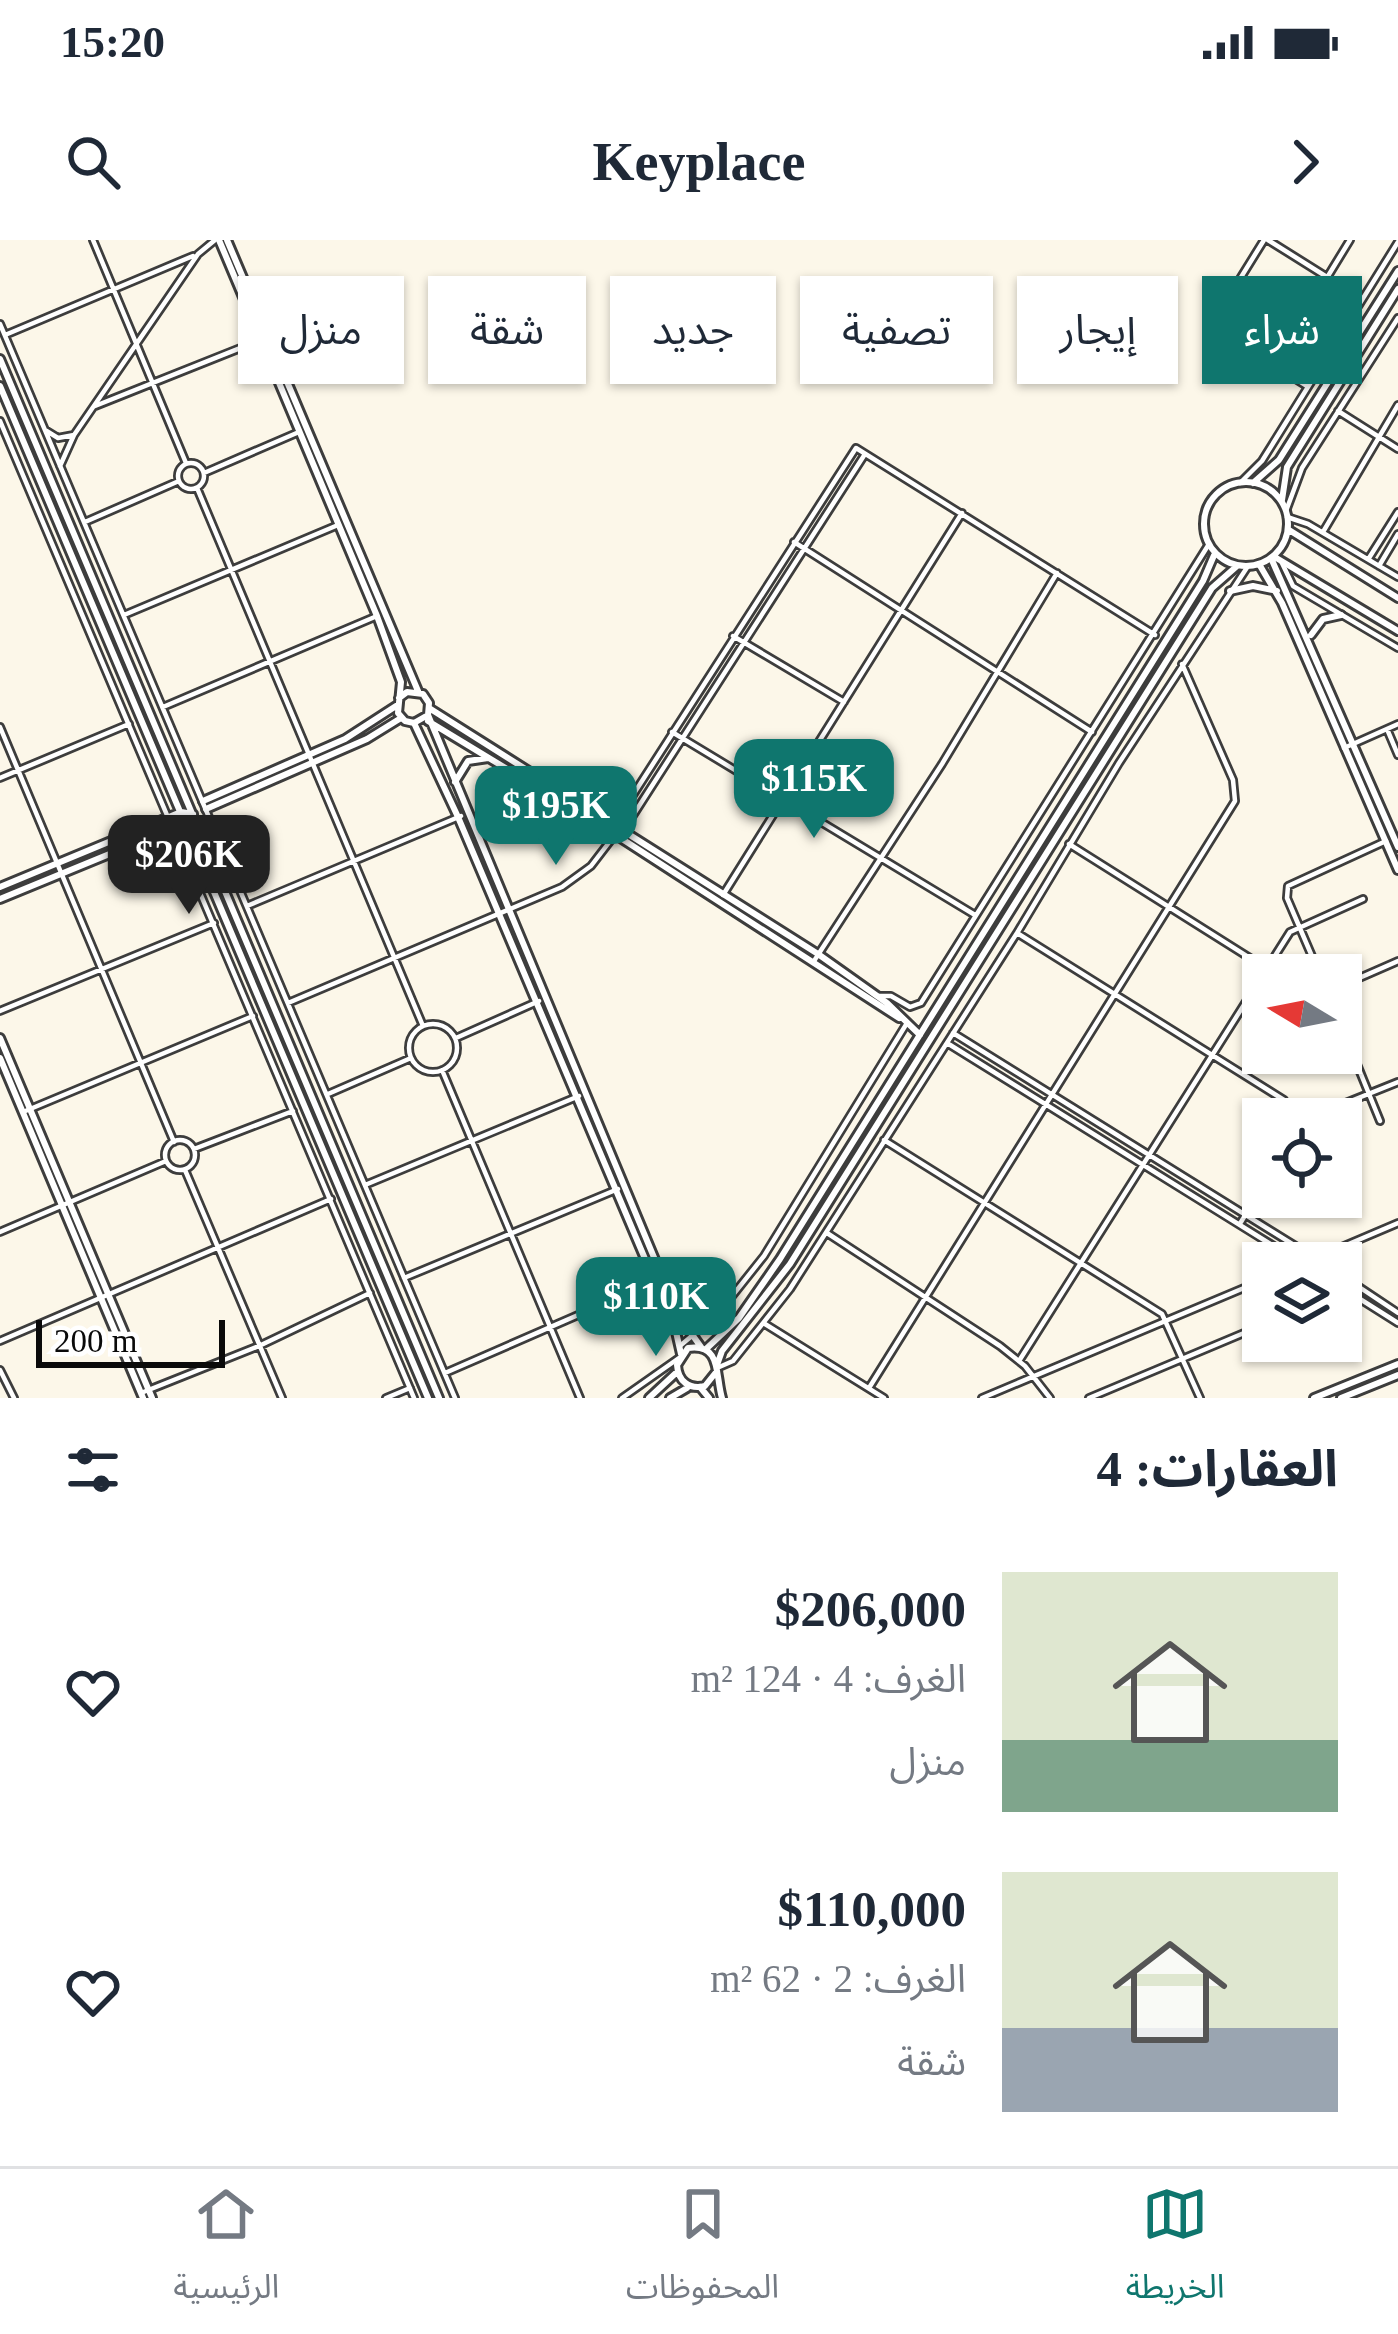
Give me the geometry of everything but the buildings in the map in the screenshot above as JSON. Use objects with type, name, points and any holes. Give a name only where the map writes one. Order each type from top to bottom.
[{"type":"street","points":[[93,240],[186,463]]},
{"type":"street","points":[[4,335],[198,254],[220,240],[238,279]]},
{"type":"street","points":[[1242,276],[1266,240],[1326,276]]},
{"type":"street","points":[[1329,276],[1348,241]]},
{"type":"street","points":[[1362,298],[1398,242]]},
{"type":"street","points":[[59,466],[74,435],[198,254]]},
{"type":"street","points":[[1253,483],[1279,460],[1398,271]]},
{"type":"street","points":[[1398,289],[1287,466],[1282,485],[1288,528],[1275,559],[1398,847]]},
{"type":"street","points":[[1285,511],[1298,474],[1397,322]]},
{"type":"street","points":[[0,324],[455,1398]]},
{"type":"street","points":[[94,406],[238,349]]},
{"type":"street","points":[[0,359],[439,1398]]},
{"type":"street","points":[[282,384],[398,673],[400,718]]},
{"type":"street","points":[[285,384],[418,692],[427,698],[427,716],[462,816]]},
{"type":"street","points":[[1240,483],[1262,461],[1308,386],[1304,384]]},
{"type":"street","points":[[0,386],[428,1398]]},
{"type":"street","points":[[1322,532],[1398,405]]},
{"type":"street","points":[[1338,411],[1398,449]]},
{"type":"street","points":[[0,421],[414,1398]]},
{"type":"street","points":[[44,429],[58,437],[74,435]]},
{"type":"street","points":[[197,488],[205,473],[299,432]]},
{"type":"street","points":[[0,446],[9,442]]},
{"type":"street","points":[[288,1003],[578,878],[606,851],[672,731],[856,448],[1155,635]]},
{"type":"street","points":[[617,830],[683,738],[865,454]]},
{"type":"street","points":[[186,463],[200,465],[205,473]]},
{"type":"street","points":[[179,481],[186,463]]},
{"type":"street","points":[[179,481],[188,489],[197,488]]},
{"type":"street","points":[[84,522],[179,481]]},
{"type":"street","points":[[1398,577],[1285,511],[1270,490],[1253,483],[1229,486],[1212,500],[1204,521],[1215,553],[1237,566],[1275,559],[1398,631]]},
{"type":"street","points":[[197,488],[423,1026]]},
{"type":"street","points":[[1368,560],[1398,512]]},
{"type":"street","points":[[722,898],[962,513]]},
{"type":"street","points":[[124,615],[338,525]]},
{"type":"street","points":[[1288,528],[1398,598]]},
{"type":"street","points":[[1379,566],[1398,534]]},
{"type":"street","points":[[794,542],[1092,732]]},
{"type":"street","points":[[878,996],[891,996],[910,1007],[921,1003],[1209,544]]},
{"type":"street","points":[[680,1353],[704,1348],[739,1318],[781,1259],[1203,581],[1215,553]]},
{"type":"street","points":[[1275,559],[1293,586],[1398,648]]},
{"type":"street","points":[[1259,564],[1277,591],[1398,870]]},
{"type":"street","points":[[670,1398],[711,1382],[722,1351],[790,1264],[1212,588],[1237,566]]},
{"type":"street","points":[[717,1368],[733,1361],[764,1324],[827,1234],[1248,566]]},
{"type":"street","points":[[816,958],[1057,573]]},
{"type":"street","points":[[1230,591],[1253,586],[1277,591]]},
{"type":"street","points":[[1310,638],[1323,619],[1341,615]]},
{"type":"street","points":[[163,707],[376,616]]},
{"type":"street","points":[[733,636],[844,702]]},
{"type":"street","points":[[869,1388],[1237,794],[1182,664]]},
{"type":"street","points":[[312,759],[375,723],[407,692],[418,692]]},
{"type":"street","points":[[414,723],[427,716]]},
{"type":"street","points":[[427,716],[617,830]]},
{"type":"street","points":[[427,716],[878,996],[921,1035]]},
{"type":"street","points":[[205,805],[400,718],[414,723],[462,816],[619,1188],[678,1315],[717,1368],[722,1398]]},
{"type":"street","points":[[0,778],[129,724]]},
{"type":"street","points":[[1344,748],[1398,724]]},
{"type":"street","points":[[0,727],[174,1142]]},
{"type":"street","points":[[1387,729],[1398,755]]},
{"type":"street","points":[[672,731],[977,916]]},
{"type":"street","points":[[457,791],[457,773],[467,760],[483,757],[504,765]]},
{"type":"street","points":[[0,887],[181,812],[193,814]]},
{"type":"street","points":[[0,899],[185,823],[193,814]]},
{"type":"street","points":[[248,906],[462,816]]},
{"type":"street","points":[[1311,954],[1286,894],[1290,884],[1386,841]]},
{"type":"street","points":[[1069,844],[1243,954]]},
{"type":"street","points":[[1275,954],[1290,932],[1364,899]]},
{"type":"street","points":[[0,1011],[214,923]]},
{"type":"street","points":[[1017,933],[1281,1098]]},
{"type":"street","points":[[816,958],[907,1023]]},
{"type":"street","points":[[1362,977],[1398,961]]},
{"type":"street","points":[[455,1039],[540,1001]]},
{"type":"street","points":[[1019,1361],[1242,1004]]},
{"type":"street","points":[[26,1111],[253,1016]]},
{"type":"street","points":[[622,1398],[680,1353],[741,1288],[907,1023]]},
{"type":"street","points":[[438,1024],[455,1039],[453,1061],[442,1070],[425,1071],[411,1058],[411,1037],[423,1026],[438,1024]]},
{"type":"street","points":[[953,1033],[1242,1210]]},
{"type":"street","points":[[0,1038],[26,1111]]},
{"type":"street","points":[[947,1043],[1269,1242]]},
{"type":"street","points":[[0,1058],[146,1395],[370,1293]]},
{"type":"street","points":[[327,1095],[411,1058]]},
{"type":"street","points":[[442,1070],[580,1398]]},
{"type":"street","points":[[1362,1074],[1380,1120]]},
{"type":"street","points":[[1358,1098],[1398,1082]]},
{"type":"street","points":[[365,1185],[580,1095]]},
{"type":"street","points":[[194,1149],[293,1111]]},
{"type":"street","points":[[183,1140],[194,1149],[193,1163],[185,1170],[175,1170],[166,1161],[166,1149],[174,1142],[183,1140]]},
{"type":"street","points":[[884,1140],[1167,1320],[1201,1398]]},
{"type":"street","points":[[0,1232],[166,1161]]},
{"type":"street","points":[[185,1170],[281,1398]]},
{"type":"street","points":[[404,1278],[619,1188]]},
{"type":"street","points":[[619,1188],[680,1353],[677,1372],[649,1398]]},
{"type":"street","points":[[0,1342],[331,1199]]},
{"type":"street","points":[[1240,1224],[1244,1218]]},
{"type":"street","points":[[1255,1218],[1291,1242]]},
{"type":"street","points":[[1353,1242],[1398,1223]]},
{"type":"street","points":[[827,1234],[1019,1361],[1050,1398]]},
{"type":"street","points":[[444,1373],[654,1282]]},
{"type":"street","points":[[982,1398],[1242,1289]]},
{"type":"street","points":[[1362,1289],[1398,1313]]},
{"type":"street","points":[[1362,1301],[1398,1323]]},
{"type":"street","points":[[764,1324],[884,1398]]},
{"type":"street","points":[[1089,1398],[1242,1334]]},
{"type":"street","points":[[1314,1398],[1398,1364]]},
{"type":"street","points":[[0,1370],[14,1398]]},
{"type":"street","points":[[677,1372],[709,1398]]},
{"type":"street","points":[[1341,1398],[1398,1375]]},
{"type":"street","points":[[694,1397],[696,1387]]},
{"type":"street","points":[[386,1398],[410,1388]]}]
